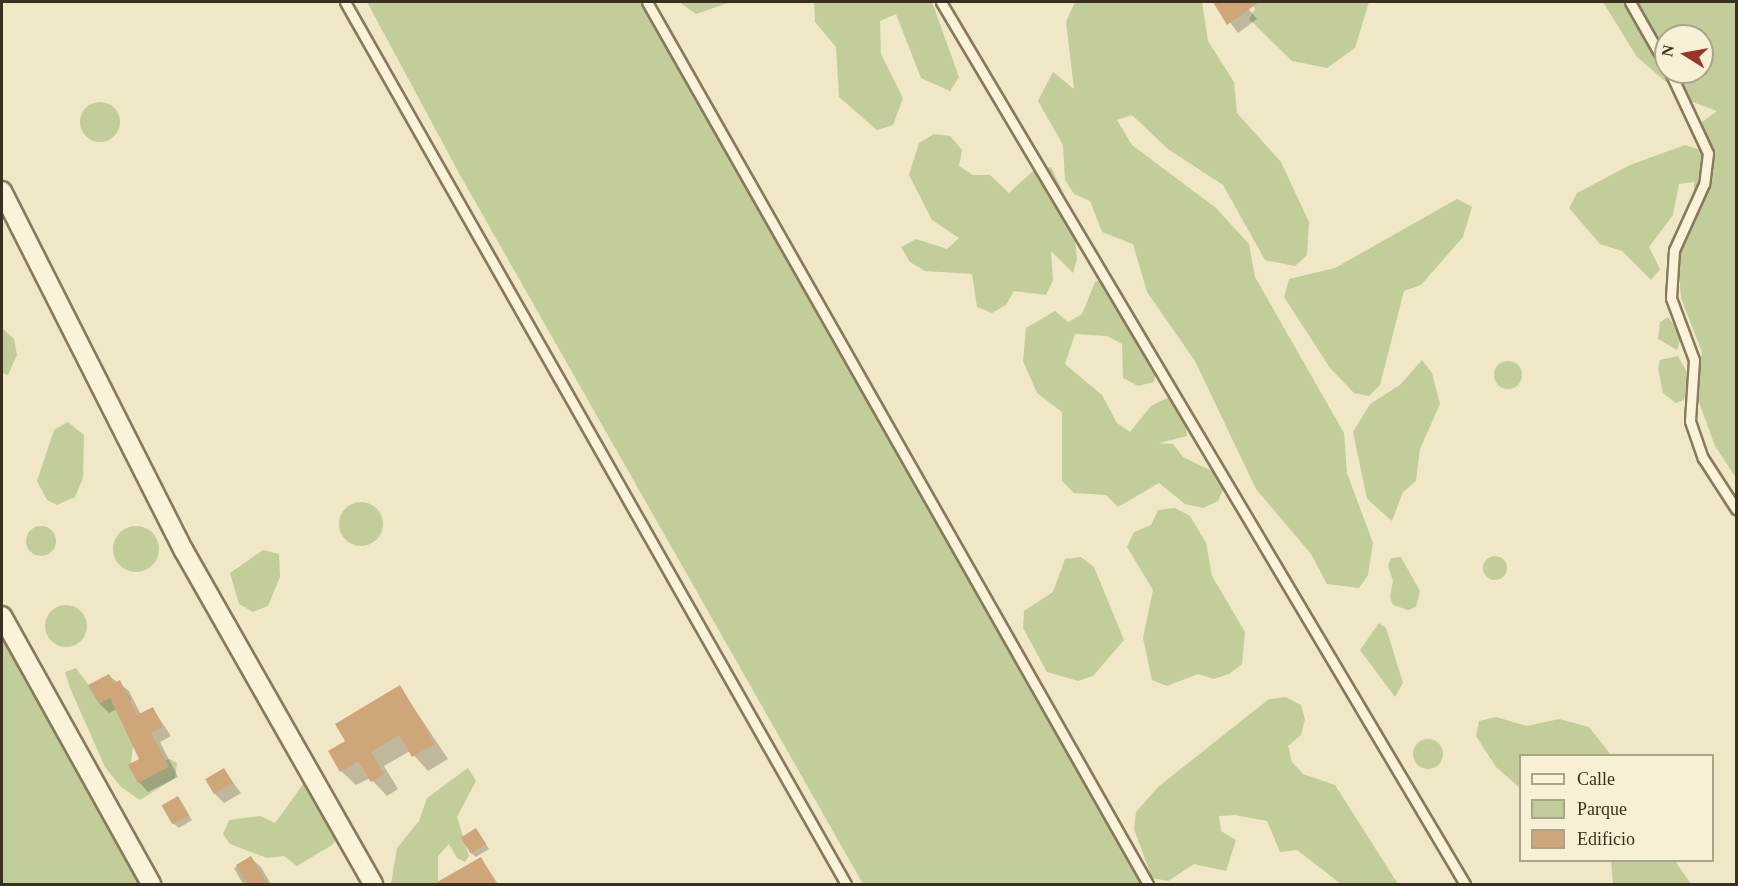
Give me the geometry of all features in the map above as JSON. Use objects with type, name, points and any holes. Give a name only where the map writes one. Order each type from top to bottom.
[{"type":"street","points":[[2,191],[184,551],[373,885]]},
{"type":"street","points":[[2,616],[151,885]]},
{"type":"lane","points":[[345,2],[846,885]]},
{"type":"lane","points":[[647,2],[1148,885]]},
{"type":"lane","points":[[941,2],[1465,885]]},
{"type":"lane","points":[[1630,2],[1654,44]]},
{"type":"lane","points":[[1676,84],[1708,153],[1704,184],[1674,250],[1671,298],[1694,360],[1690,421],[1703,458],[1737,509]]},
{"type":"green space","points":[[367,2],[647,2],[1141,884],[863,884],[460,175]]},
{"type":"green space","points":[[679,2],[731,2],[696,14]]},
{"type":"green space","points":[[814,2],[932,2],[959,77],[950,91],[921,78],[896,14],[880,21],[881,54],[903,98],[893,125],[877,130],[839,97],[836,47],[815,22]]},
{"type":"green space","points":[[1075,2],[1202,2],[1208,41],[1234,82],[1237,113],[1281,162],[1309,222],[1307,255],[1295,266],[1265,260],[1223,185],[1168,149],[1132,115],[1117,120],[1132,145],[1216,208],[1249,244],[1255,277],[1344,433],[1347,473],[1373,543],[1368,575],[1359,588],[1327,584],[1311,554],[1256,489],[1195,361],[1147,292],[1133,244],[1102,232],[1090,201],[1074,194],[1065,180],[1063,145],[1038,101],[1053,72],[1074,89],[1066,22]]},
{"type":"green space","points":[[1251,2],[1369,2],[1355,48],[1327,68],[1292,61],[1249,19],[1255,9]]},
{"type":"green space","points":[[1603,2],[1736,2],[1736,478],[1715,446],[1696,394],[1702,352],[1681,298],[1677,244],[1694,210],[1694,182],[1679,184],[1673,215],[1649,247],[1660,269],[1651,280],[1622,251],[1600,244],[1569,208],[1577,193],[1630,165],[1685,145],[1707,152],[1698,125],[1717,111],[1687,100],[1668,84],[1714,84],[1714,24],[1654,24],[1654,72],[1637,57]]},
{"type":"green space","points":[[100,102],[108,103],[114,108],[119,114],[119,130],[114,136],[108,141],[100,142],[92,141],[86,136],[81,130],[80,122],[81,114],[86,108],[92,103]]},
{"type":"green space","points":[[934,134],[950,136],[962,150],[959,166],[973,175],[990,175],[1009,193],[1034,170],[1051,167],[1072,211],[1077,259],[1073,273],[1051,251],[1053,280],[1046,295],[1014,291],[1006,305],[992,313],[977,307],[972,274],[925,271],[910,262],[901,247],[916,239],[947,249],[959,238],[932,220],[909,175],[919,143]]},
{"type":"green space","points":[[1457,199],[1472,207],[1463,237],[1421,285],[1404,291],[1380,385],[1369,396],[1354,393],[1330,368],[1284,297],[1289,279],[1335,268]]},
{"type":"green space","points":[[1110,277],[1122,308],[1157,364],[1154,382],[1138,386],[1123,378],[1122,344],[1107,336],[1075,334],[1065,364],[1102,395],[1117,423],[1130,432],[1151,406],[1167,398],[1183,405],[1187,436],[1159,443],[1173,444],[1183,457],[1214,472],[1224,487],[1218,501],[1203,508],[1185,504],[1159,483],[1118,507],[1106,495],[1074,493],[1062,481],[1062,412],[1037,393],[1023,361],[1026,328],[1055,311],[1068,322],[1082,314],[1095,282]]},
{"type":"green space","points":[[1668,317],[1682,335],[1677,350],[1658,339],[1660,322]]},
{"type":"green space","points":[[2,328],[14,339],[17,355],[8,375],[2,373]]},
{"type":"green space","points":[[1678,356],[1689,376],[1684,400],[1676,403],[1663,393],[1658,368],[1660,360]]},
{"type":"green space","points":[[1422,360],[1432,373],[1440,404],[1420,449],[1416,481],[1403,492],[1392,521],[1367,499],[1353,432],[1370,404],[1400,385]]},
{"type":"green space","points":[[1508,361],[1518,365],[1522,375],[1518,385],[1508,389],[1498,385],[1494,375],[1498,365]]},
{"type":"green space","points":[[68,422],[84,435],[83,478],[75,497],[57,505],[47,500],[37,481],[54,430]]},
{"type":"green space","points":[[361,502],[376,509],[383,524],[376,539],[361,546],[346,539],[339,524],[346,509]]},
{"type":"green space","points":[[1175,508],[1190,516],[1206,543],[1212,576],[1245,632],[1242,664],[1229,674],[1214,679],[1198,674],[1167,686],[1152,680],[1143,638],[1153,590],[1127,547],[1134,532],[1151,525],[1158,510]]},
{"type":"green space","points":[[41,526],[47,527],[55,535],[55,547],[47,555],[41,556],[35,555],[27,547],[26,541],[27,535],[35,527]]},
{"type":"green space","points":[[136,526],[152,533],[159,549],[152,565],[136,572],[120,565],[113,549],[120,533]]},
{"type":"green space","points":[[263,550],[279,554],[280,577],[268,606],[253,612],[239,604],[230,573]]},
{"type":"green space","points":[[1495,556],[1503,560],[1507,568],[1503,576],[1495,580],[1487,576],[1483,568],[1487,560]]},
{"type":"green space","points":[[1081,557],[1094,567],[1124,640],[1093,676],[1078,681],[1047,672],[1023,628],[1024,611],[1053,592],[1065,559]]},
{"type":"green space","points":[[1401,557],[1420,591],[1416,607],[1408,610],[1393,605],[1390,597],[1393,581],[1388,566],[1391,558]]},
{"type":"green space","points":[[66,605],[81,611],[87,626],[81,641],[66,647],[51,641],[45,626],[51,611]]},
{"type":"green space","points":[[2,618],[151,884],[2,884]]},
{"type":"green space","points":[[1379,623],[1386,628],[1403,683],[1395,697],[1360,650]]},
{"type":"green space","points":[[76,668],[95,694],[126,692],[131,699],[120,720],[128,722],[140,743],[133,746],[131,762],[138,766],[170,759],[177,763],[175,778],[140,800],[121,787],[105,767],[70,688],[65,672]]},
{"type":"green space","points":[[1286,697],[1301,705],[1305,719],[1301,735],[1288,746],[1292,762],[1303,774],[1335,785],[1398,884],[1341,884],[1297,850],[1280,852],[1267,821],[1235,815],[1219,816],[1221,831],[1236,840],[1226,871],[1194,864],[1168,881],[1152,878],[1134,829],[1136,812],[1158,787],[1269,699]]},
{"type":"green space","points":[[1496,717],[1527,726],[1559,719],[1589,727],[1610,754],[1519,754],[1519,787],[1496,767],[1476,736],[1479,721]]},
{"type":"green space","points":[[1428,739],[1434,740],[1442,748],[1442,760],[1434,768],[1428,769],[1422,768],[1414,760],[1413,754],[1414,748],[1422,740]]},
{"type":"green space","points":[[468,768],[476,781],[457,817],[469,856],[465,862],[457,858],[449,844],[438,856],[438,884],[391,884],[397,848],[419,821],[427,798]]},
{"type":"green space","points":[[307,779],[338,838],[332,845],[297,866],[284,856],[267,858],[230,844],[223,834],[229,820],[260,816],[275,823]]},
{"type":"green space","points":[[1611,862],[1676,862],[1691,884],[1613,884]]},
{"type":"building","points":[[1213,2],[1259,2],[1227,25]]},
{"type":"building","points":[[109,674],[114,683],[120,680],[137,715],[153,707],[163,727],[151,732],[169,767],[138,783],[128,765],[139,759],[110,698],[99,704],[88,685]]},
{"type":"building","points":[[400,685],[435,744],[412,757],[399,735],[371,752],[384,774],[371,782],[358,761],[340,772],[328,751],[345,741],[335,724]]},
{"type":"building","points":[[224,768],[233,783],[214,794],[205,779]]},
{"type":"building","points":[[178,796],[189,815],[173,825],[162,805]]},
{"type":"building","points":[[476,828],[486,844],[471,854],[461,838]]},
{"type":"building","points":[[251,856],[268,885],[248,885],[236,865]]},
{"type":"building","points":[[481,857],[497,885],[432,885]]}]
